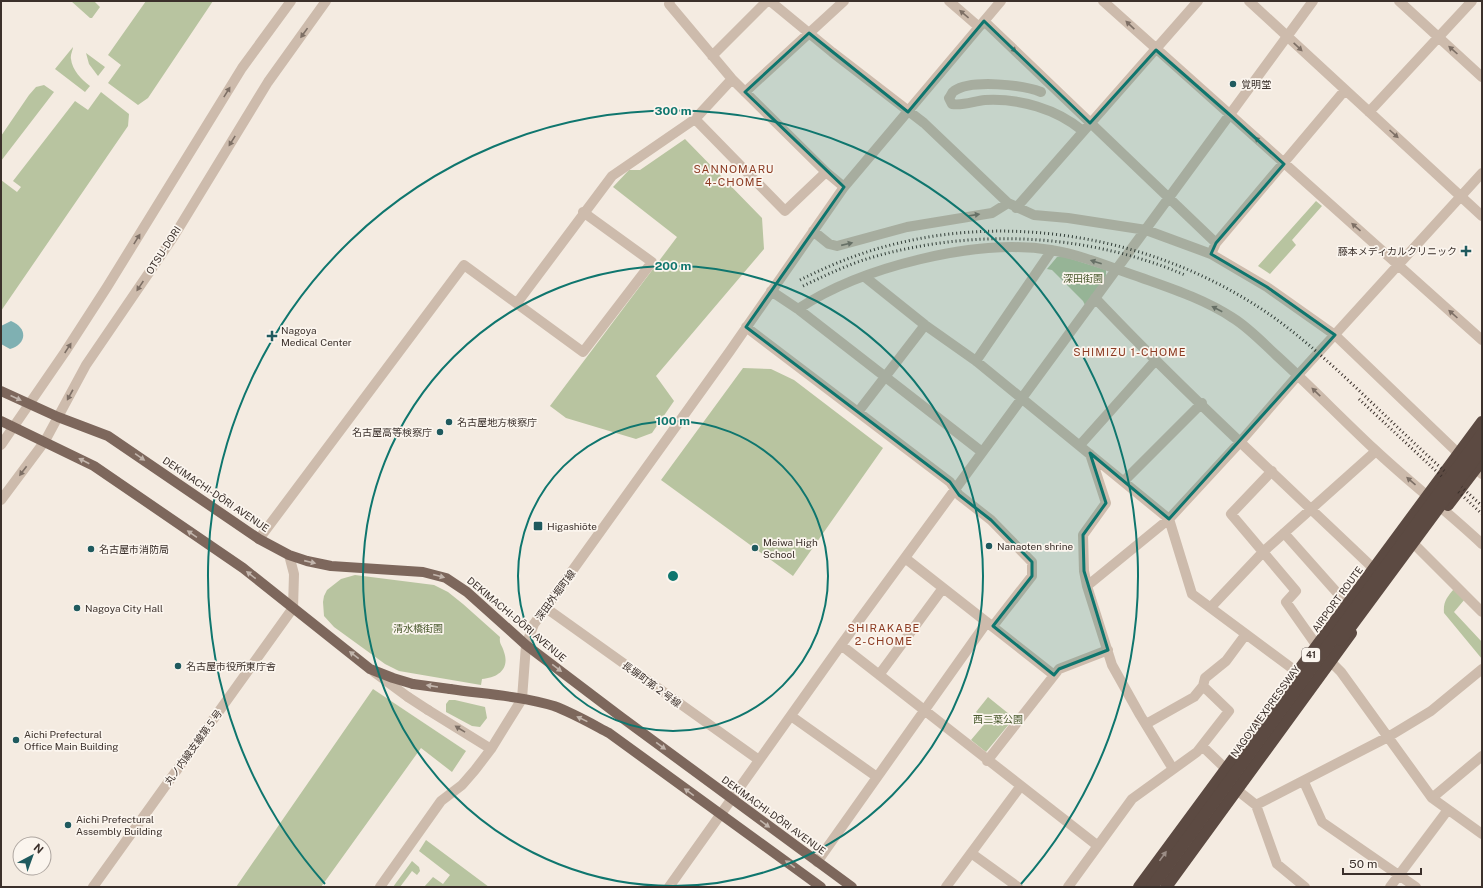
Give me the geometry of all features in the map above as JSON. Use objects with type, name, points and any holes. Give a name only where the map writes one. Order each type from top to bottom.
[{"type":"highway","name":"AIRPORT ROUTE","points":[[1140,887],[1482,422]]},
{"type":"highway","name":"NAGOYA EXPRESSWAY","points":[[1152,887],[1482,434]]},
{"type":"highway","name":"NAGOYA EXPRESSWAY","points":[[1159,887],[1482,449]]},
{"type":"highway","name":"41","points":[[1166,887],[1330,661],[1444,509],[1480,467]]},
{"type":"main road","name":"DEKIMACHI-DŌRI AVENUE","points":[[1,391],[58,417],[108,436],[259,539],[290,555],[307,561],[331,566],[423,572],[446,578],[467,592],[526,645],[731,799],[852,887]]},
{"type":"main road","points":[[1,421],[15,426],[94,466],[243,568],[370,668],[393,678],[413,684],[522,699],[554,706],[583,719],[609,733],[821,887]]},
{"type":"street","points":[[1,445],[30,404],[115,275],[242,68],[291,1]]},
{"type":"street","name":"OTSU-DORI","points":[[1,500],[46,441],[86,365],[174,236],[268,82],[326,1]]},
{"type":"street","points":[[670,1],[669,4],[732,79],[826,172],[844,187]]},
{"type":"street","points":[[712,56],[767,1]]},
{"type":"street","points":[[770,1],[924,124],[1012,206],[1034,215],[1068,218],[1146,230],[1211,254],[1267,287],[1335,335],[1459,454],[1480,467]]},
{"type":"street","points":[[745,92],[844,1]]},
{"type":"street","points":[[950,1],[981,24],[1050,83],[1087,127],[1168,198],[1216,243]]},
{"type":"street","name":"深田外堀町線","points":[[380,887],[441,801],[462,785],[491,749],[522,699],[526,645],[534,624],[730,351],[844,187],[1001,1]]},
{"type":"street","points":[[1104,1],[1156,50],[1482,340]]},
{"type":"street","points":[[813,232],[829,244],[837,246],[907,227],[992,213],[1012,206],[1087,127],[1198,1]]},
{"type":"street","points":[[1249,1],[1482,216]]},
{"type":"street","points":[[668,887],[955,488],[1313,1]]},
{"type":"street","points":[[1399,1],[1482,76]]},
{"type":"street","points":[[1369,112],[1472,1]]},
{"type":"street","points":[[517,303],[612,176],[695,119],[732,79]]},
{"type":"street","points":[[1039,107],[1041,92],[1050,83]]},
{"type":"street","points":[[1041,92],[1013,85],[985,84],[964,87],[953,91],[949,98],[952,104],[959,106],[985,100],[1039,107],[1087,127]]},
{"type":"street","points":[[1211,254],[1216,243],[1345,90]]},
{"type":"street","points":[[695,119],[785,211],[826,172]]},
{"type":"street","points":[[1087,586],[1169,519],[1242,441],[1298,375],[1482,172]]},
{"type":"street","points":[[259,539],[464,265],[583,352],[652,262],[584,212]]},
{"type":"street","points":[[798,309],[813,298],[865,276],[918,259],[957,252],[1022,248],[1052,250],[1071,254],[1116,269],[1189,295],[1233,318],[1298,375],[1376,451],[1444,509],[1482,544]]},
{"type":"street","points":[[976,361],[1052,250]]},
{"type":"street","points":[[865,276],[926,325],[976,361],[1169,519],[1192,594],[1297,672]]},
{"type":"street","points":[[771,291],[798,309],[982,452]]},
{"type":"street","points":[[1095,298],[1155,361],[1202,403],[1374,569]]},
{"type":"street","points":[[858,412],[884,376],[926,325]]},
{"type":"street","points":[[746,327],[950,482],[959,494],[991,520],[1032,562],[1032,576],[990,624],[924,710],[817,862]]},
{"type":"street","points":[[1080,446],[1155,361]]},
{"type":"street","points":[[1124,481],[1202,403]]},
{"type":"street","points":[[1211,607],[1264,551],[1376,451]]},
{"type":"street","points":[[1090,454],[1106,503],[1083,535],[1084,571],[1087,586],[1115,670],[1174,769]]},
{"type":"street","points":[[1272,471],[1231,514],[1264,551],[1296,591],[1286,602],[1317,646]]},
{"type":"street","points":[[1284,533],[1348,605]]},
{"type":"street","points":[[1417,547],[1482,612]]},
{"type":"street","points":[[290,555],[294,574],[293,608]]},
{"type":"street","points":[[905,558],[1054,675]]},
{"type":"street","points":[[879,674],[943,588]]},
{"type":"street","name":"丸ノ内線支線第５号","points":[[93,887],[293,608]]},
{"type":"street","name":"長塀町第２号線","points":[[546,608],[759,760]]},
{"type":"street","points":[[1146,724],[1194,697],[1203,686],[1205,678],[1226,661],[1246,634]]},
{"type":"street","points":[[841,645],[1020,787],[1098,846]]},
{"type":"street","points":[[987,761],[1059,669],[1108,650]]},
{"type":"street","points":[[1330,661],[1432,798],[1447,811],[1482,834]]},
{"type":"street","points":[[370,668],[408,697],[491,749]]},
{"type":"street","points":[[1256,805],[1304,782],[1388,737],[1431,711],[1482,669]]},
{"type":"street","points":[[1068,887],[1132,799],[1197,752],[1229,711],[1203,686]]},
{"type":"street","points":[[791,716],[877,777]]},
{"type":"street","points":[[1202,746],[1226,770]]},
{"type":"street","points":[[1432,798],[1481,759]]},
{"type":"street","points":[[1304,782],[1322,822],[1416,887]]},
{"type":"street","points":[[946,887],[1020,787]]},
{"type":"street","points":[[1237,790],[1256,805],[1277,864],[1305,887]]},
{"type":"street","points":[[1390,887],[1447,811]]},
{"type":"street","points":[[971,853],[1018,887]]},
{"type":"highlighted area","points":[[984,21],[1090,123],[1156,50],[1230,115],[1284,164],[1216,243],[1211,254],[1267,287],[1335,335],[1169,519],[1090,453],[1106,503],[1083,535],[1084,571],[1108,650],[1059,669],[1054,675],[993,626],[1032,576],[1032,562],[991,520],[959,495],[950,482],[746,327],[844,187],[745,92],[809,33],[908,112]]},
{"type":"green space","points":[[71,1],[94,1],[100,7],[92,18],[90,18]]},
{"type":"green space","points":[[146,1],[213,1],[148,98],[138,105],[108,83],[121,65],[108,55]]},
{"type":"green space","points":[[73,47],[71,57],[73,67],[81,78],[90,86],[85,92],[55,69]]},
{"type":"green space","points":[[86,53],[105,67],[98,76],[89,64]]},
{"type":"green space","points":[[44,85],[54,92],[1,161],[1,136],[29,95],[36,87]]},
{"type":"green space","points":[[101,92],[129,114],[128,126],[1,311],[1,180],[17,192],[21,187],[13,181],[75,101],[88,110]]},
{"type":"green space","points":[[685,139],[762,218],[764,249],[656,376],[674,401],[652,433],[636,439],[566,418],[550,406],[677,237],[613,187],[629,170],[640,170]]},
{"type":"green space","points":[[1316,201],[1322,206],[1292,240],[1296,245],[1270,274],[1258,266]]},
{"type":"green space","name":"深田街園","points":[[1062,256],[1106,270],[1106,276],[1085,305],[1083,301],[1052,270],[1047,269],[1057,257]]},
{"type":"green space","points":[[743,368],[771,369],[794,380],[883,448],[793,576],[661,480]]},
{"type":"green space","name":"清水橋街園","points":[[355,575],[434,585],[448,592],[500,637],[500,643],[505,658],[504,668],[493,677],[482,679],[481,685],[399,671],[385,664],[334,627],[324,616],[323,602],[327,590],[341,579]]},
{"type":"green space","points":[[1454,589],[1465,599],[1454,612],[1482,642],[1482,659],[1444,613],[1446,600]]},
{"type":"green space","points":[[373,689],[466,751],[452,772],[421,748],[321,887],[236,887]]},
{"type":"green space","name":"西二葉公園","points":[[988,697],[1014,718],[986,752],[971,740],[987,721],[976,712]]},
{"type":"green space","points":[[449,700],[485,707],[487,718],[480,727],[472,726],[446,712],[446,704]]},
{"type":"green space","points":[[426,840],[489,887],[424,887],[433,877],[443,884],[450,875],[419,851]]},
{"type":"green space","points":[[412,861],[419,867],[420,871],[417,875],[412,871],[400,887],[393,887]]},
{"type":"water","points":[[11,321],[17,324],[23,332],[23,336],[20,344],[10,349],[1,344],[1,326]]},
{"type":"railway","points":[[800,280],[836,263],[873,250],[899,243],[948,234],[997,231],[1047,233],[1096,241],[1144,253],[1190,271],[1235,293],[1276,319],[1334,368],[1482,506]]},
{"type":"railway","points":[[803,286],[846,266],[873,257],[912,248],[951,242],[991,239],[1030,239],[1070,243],[1109,250],[1148,261],[1185,275]]},
{"type":"railway","points":[[1359,399],[1482,514]]},
{"type":"place","name":"覚明堂","points":[[1233,84]]},
{"type":"place","name":"藤本メディカルクリニック","points":[[1466,251]]},
{"type":"place","name":"Nagoya Medical Center","points":[[272,336]]},
{"type":"place","name":"名古屋地方検察庁","points":[[449,422]]},
{"type":"place","name":"名古屋高等検察庁","points":[[440,432]]},
{"type":"place","name":"Higashiōte","points":[[538,526]]},
{"type":"place","name":"Nanaoten shrine","points":[[989,546]]},
{"type":"place","name":"Meiwa High School","points":[[755,548]]},
{"type":"place","name":"名古屋市消防局","points":[[91,549]]},
{"type":"place","name":"Nagoya City Hall","points":[[77,608]]},
{"type":"place","name":"名古屋市役所東庁舎","points":[[178,666]]},
{"type":"place","name":"Aichi Prefectural Office Main Building","points":[[16,740]]},
{"type":"place","name":"Aichi Prefectural Assembly Building","points":[[68,825]]},
{"type":"district","name":"SANNOMARU 4-CHOME","points":[[734,175]]},
{"type":"district","name":"SHIMIZU 1-CHOME","points":[[1130,352]]},
{"type":"district","name":"SHIRAKABE 2-CHOME","points":[[884,634]]}]
